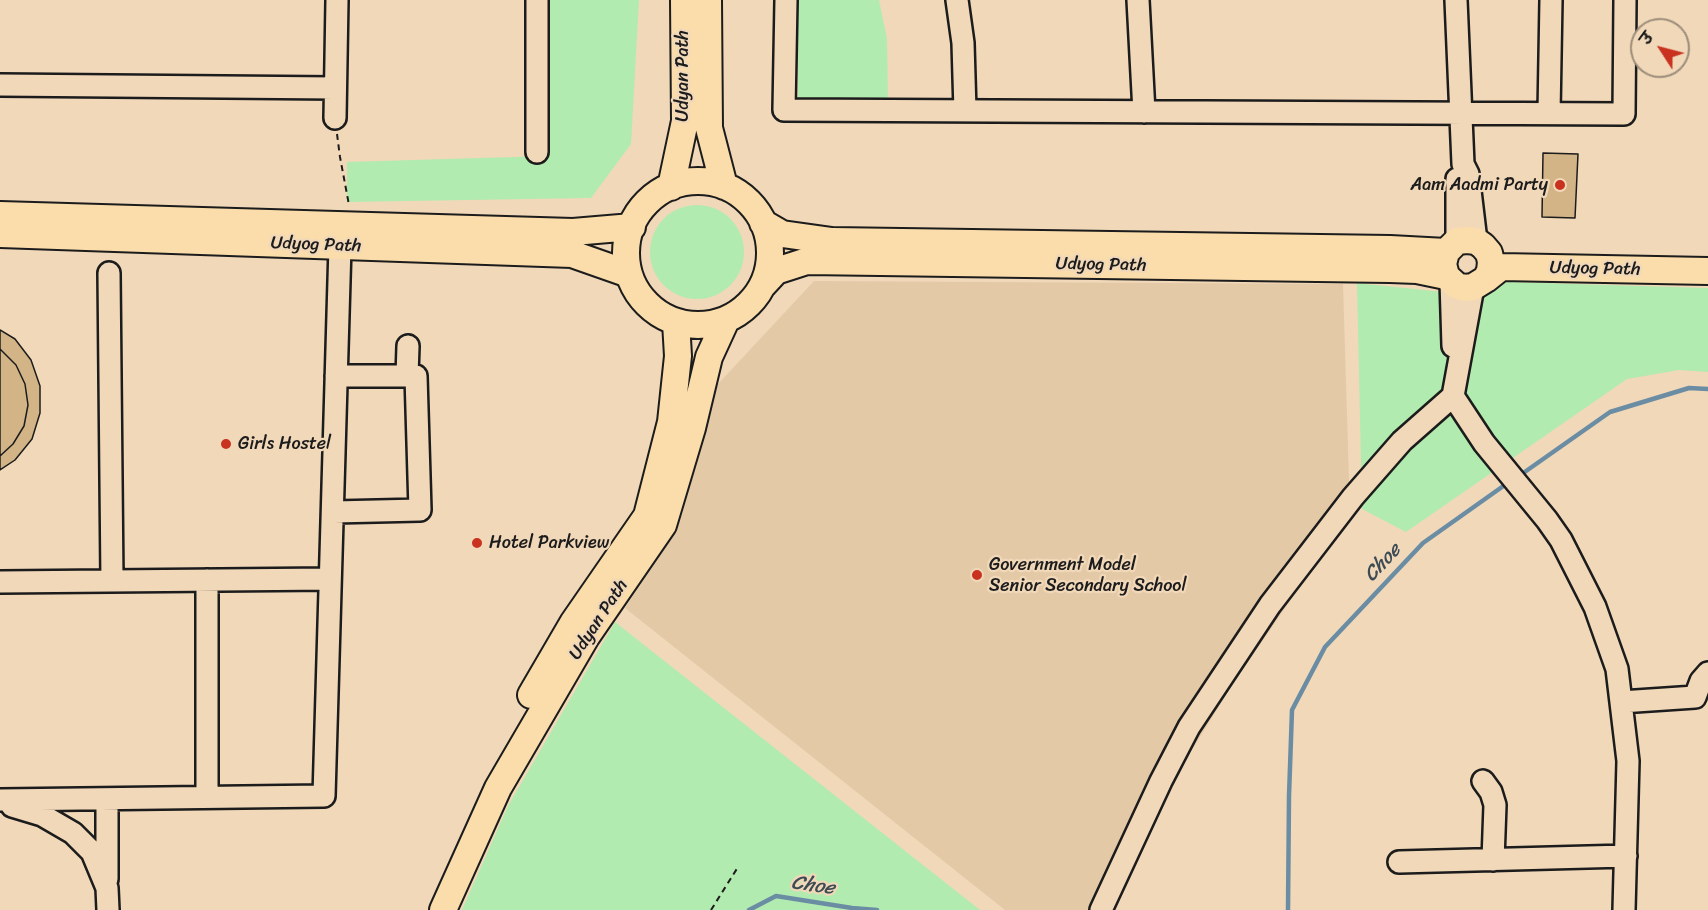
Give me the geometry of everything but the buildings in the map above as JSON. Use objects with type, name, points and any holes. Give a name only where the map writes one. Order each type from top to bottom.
[{"type":"main road","name":"Udyan Path","points":[[672,187],[685,121],[684,0]]},
{"type":"main road","name":"Udyan Path","points":[[708,0],[709,128],[724,186]]},
{"type":"main road","points":[[698,182],[724,186],[743,197],[764,223],[769,238],[770,254],[763,285],[751,302],[726,320],[702,325],[676,322],[661,315],[647,304],[636,290],[629,274],[627,250],[632,227],[643,207],[672,187],[698,182]]},
{"type":"main road","name":"Udyog Path","points":[[0,215],[347,236],[572,254],[629,274]]},
{"type":"main road","name":"Udyog Path","points":[[764,223],[782,234],[832,241],[1390,249],[1465,263],[1501,267],[1708,272]]},
{"type":"main road","name":"Udyog Path","points":[[0,234],[347,236],[573,232],[632,227]]},
{"type":"main road","name":"Udyog Path","points":[[763,285],[776,271],[807,261],[1417,270],[1465,263],[1501,250],[1548,254],[1708,255]]},
{"type":"main road","name":"Udyan Path","points":[[443,910],[498,788],[586,637],[663,525],[692,428],[709,357],[726,320]]},
{"type":"main road","name":"Udyan Path","points":[[424,910],[484,777],[573,623],[647,516],[671,422],[678,356],[676,322]]},
{"type":"street","points":[[335,118],[337,0]]},
{"type":"street","points":[[537,0],[537,152]]},
{"type":"street","points":[[786,0],[784,110],[1462,114],[1624,114],[1625,0]]},
{"type":"street","points":[[957,0],[963,44],[965,111]]},
{"type":"street","points":[[1138,0],[1144,112]]},
{"type":"street","points":[[1456,0],[1462,114],[1462,164],[1457,174],[1465,263],[1454,389],[1484,443],[1561,540],[1595,607],[1617,669],[1628,761],[1624,910]]},
{"type":"street","points":[[1549,113],[1551,0]]},
{"type":"street","points":[[0,85],[335,88]]},
{"type":"street","points":[[0,801],[324,796],[336,376],[347,236]]},
{"type":"street","points":[[109,273],[112,581]]},
{"type":"street","points":[[407,376],[408,346]]},
{"type":"street","points":[[333,512],[420,510],[416,376],[336,376]]},
{"type":"street","points":[[1101,910],[1161,781],[1189,727],[1257,623],[1360,489],[1402,441],[1454,389]]},
{"type":"street","points":[[0,582],[330,579]]},
{"type":"street","points":[[207,580],[207,797]]},
{"type":"street","points":[[1621,702],[1695,697],[1701,681],[1708,673]]},
{"type":"street","points":[[1483,781],[1491,792],[1495,805],[1493,860]]},
{"type":"street","points":[[107,799],[108,910]]},
{"type":"street","points":[[0,801],[42,815],[73,833],[92,852],[107,888]]},
{"type":"street","points":[[1399,862],[1626,856]]},
{"type":"path","points":[[335,118],[347,236]]},
{"type":"path","points":[[711,910],[738,867]]},
{"type":"shaded area","name":"Government Model Senior Secondary School","points":[[814,281],[1343,284],[1350,513],[1229,690],[1093,910],[1005,910],[625,608],[669,542],[718,384]]},
{"type":"green space","points":[[550,0],[639,0],[631,144],[591,198],[347,202],[347,162],[547,156]]},
{"type":"green space","points":[[798,0],[879,0],[887,39],[888,101],[798,100]]},
{"type":"green space","points":[[697,205],[715,208],[730,219],[741,234],[744,252],[741,270],[730,285],[715,296],[697,299],[679,296],[664,285],[653,270],[650,252],[653,234],[664,219],[679,208]]},
{"type":"green space","points":[[1509,282],[1708,288],[1708,372],[1679,370],[1627,379],[1406,532],[1362,509],[1357,283],[1453,293]]},
{"type":"green space","points":[[615,622],[980,910],[462,910],[508,806]]},
{"type":"waterway","name":"Choe","points":[[1519,476],[1610,412],[1689,388],[1708,389]]},
{"type":"waterway","name":"Choe","points":[[1288,910],[1292,710],[1325,647],[1423,543],[1509,482]]},
{"type":"waterway","name":"Choe","points":[[749,910],[776,896],[877,910]]},
{"type":"place","name":"Aam Aadmi Party","points":[[1560,185]]},
{"type":"place","name":"Girls Hostel","points":[[226,444]]},
{"type":"place","name":"Hotel Parkview","points":[[477,543]]},
{"type":"place","name":"Government Model Senior Secondary School","points":[[977,575]]}]
